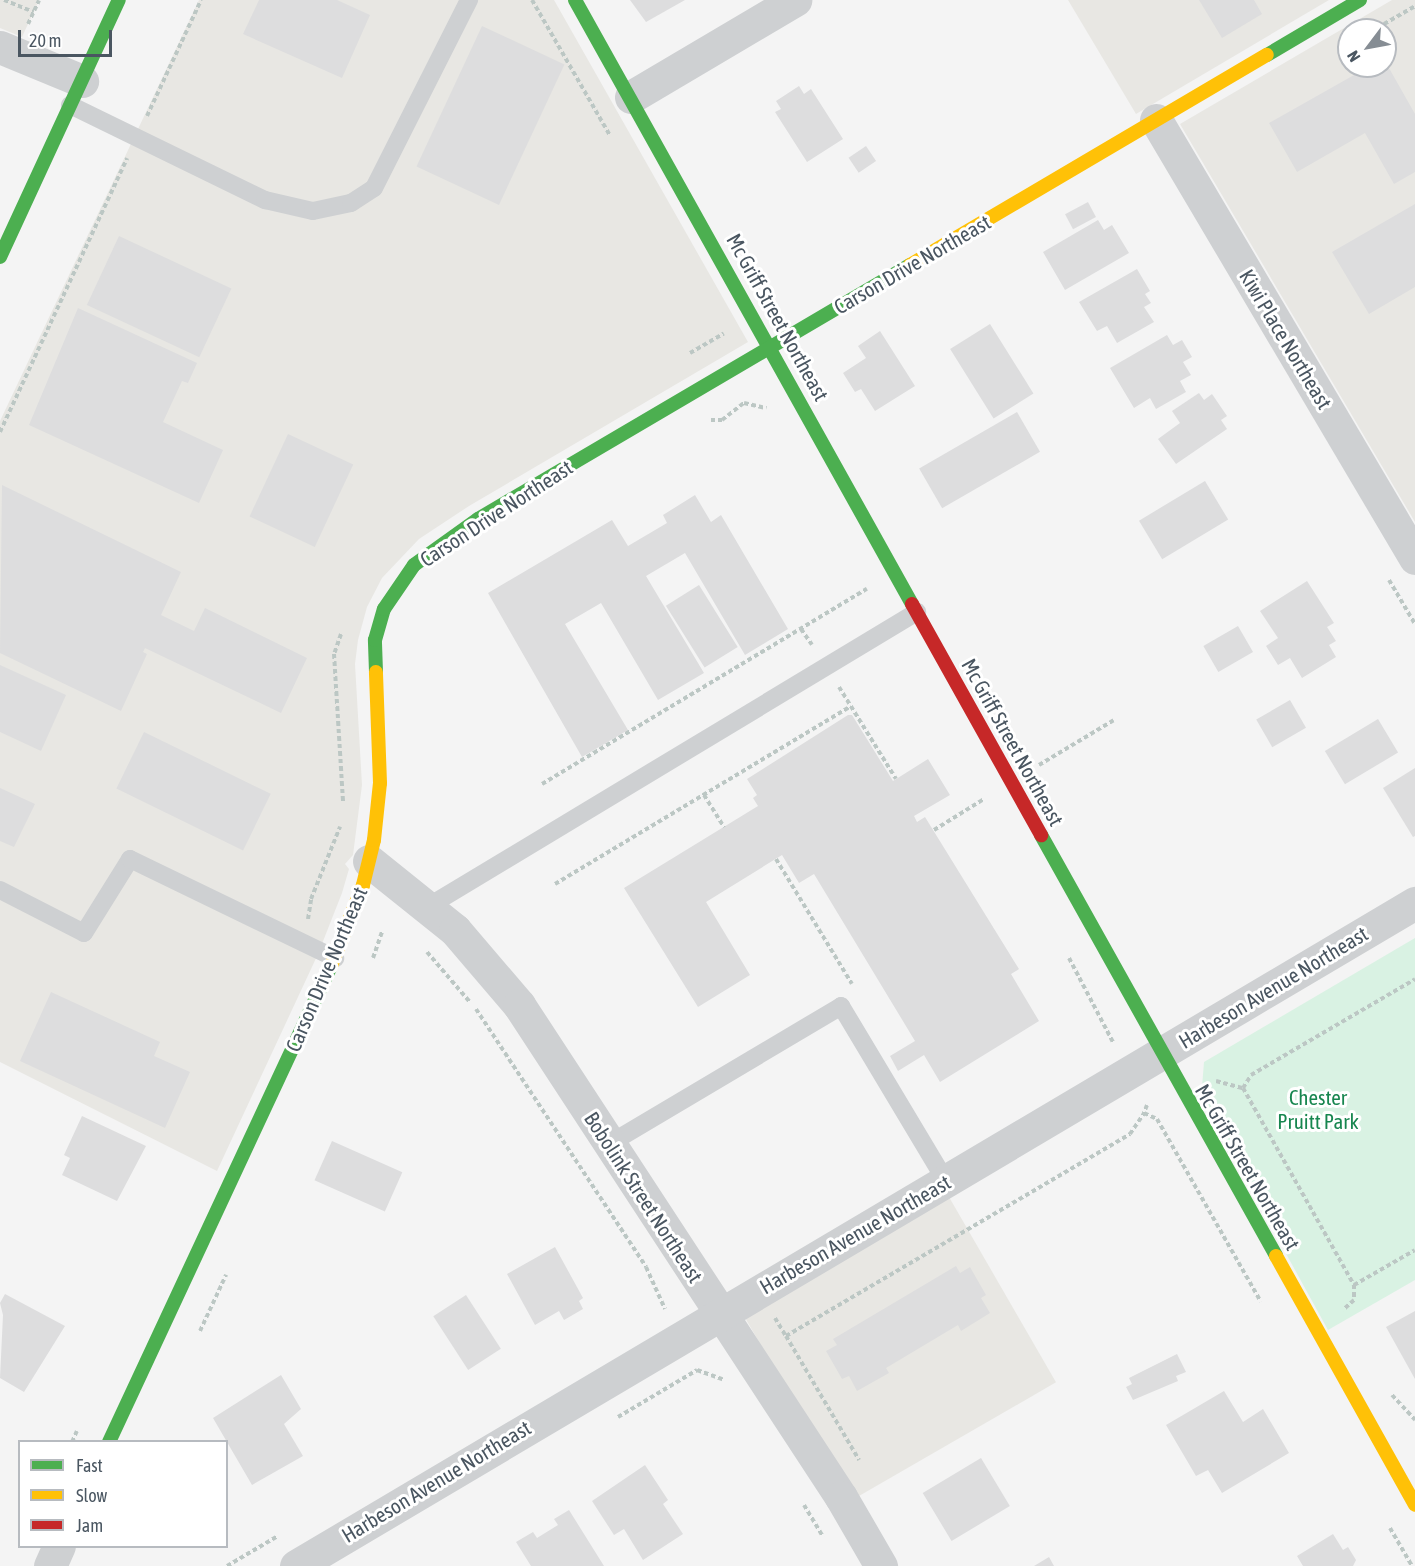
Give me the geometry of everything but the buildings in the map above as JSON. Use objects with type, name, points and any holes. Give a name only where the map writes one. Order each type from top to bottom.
[{"type":"main road","points":[[0,257],[119,0]]},
{"type":"main road","name":"Mc Griff Street Northeast","points":[[575,0],[760,327],[1177,1085],[1415,1504]]},
{"type":"main road","name":"Carson Drive Northeast","points":[[110,1440],[335,958],[358,900],[369,861],[380,783],[374,650],[384,609],[396,587],[430,550],[478,519],[1360,0]]},
{"type":"street","points":[[631,97],[795,0]]},
{"type":"street","points":[[0,47],[76,93]]},
{"type":"street","name":"Kiwi Place Northeast","points":[[1156,120],[1415,558]]},
{"type":"street","name":"Bobolink Street Northeast","points":[[369,861],[429,906],[485,961],[519,1005],[739,1342],[881,1566]]},
{"type":"street","name":"Harbeson Avenue Northeast","points":[[296,1566],[758,1290],[1415,903]]},
{"type":"street","points":[[50,1566],[58,1548]]},
{"type":"lane","points":[[76,93],[137,137],[265,200],[313,211],[351,203],[374,188],[469,0]]},
{"type":"lane","points":[[429,906],[917,612]]},
{"type":"lane","points":[[0,890],[84,933],[130,859],[335,958]]},
{"type":"lane","points":[[609,1144],[841,1006],[945,1180]]},
{"type":"path","points":[[4,0],[34,12]]},
{"type":"path","points":[[0,432],[201,0]]},
{"type":"path","points":[[1394,18],[1415,6]]},
{"type":"path","points":[[683,357],[724,333],[760,327]]},
{"type":"path","points":[[709,420],[722,420],[744,403],[768,409],[773,418]]},
{"type":"path","points":[[862,578],[891,628]]},
{"type":"path","points":[[542,784],[868,588]]},
{"type":"path","points":[[343,815],[334,654],[344,624]]},
{"type":"path","points":[[801,629],[896,779]]},
{"type":"path","points":[[555,884],[851,706]]},
{"type":"path","points":[[978,790],[989,810]]},
{"type":"path","points":[[704,795],[724,827]]},
{"type":"path","points":[[303,943],[311,898],[341,823]]},
{"type":"path","points":[[776,859],[857,992]]},
{"type":"path","points":[[321,877],[386,915],[370,963]]},
{"type":"path","points":[[423,947],[491,1030],[646,1267],[697,1370],[722,1378],[730,1387]]},
{"type":"path","points":[[1068,957],[1147,1105],[1194,1075],[1243,1088],[1354,1285],[1354,1299],[1338,1318]]},
{"type":"path","points":[[1243,1088],[1251,1075],[1415,979]]},
{"type":"path","points":[[758,1290],[786,1336],[1130,1134],[1144,1113]]},
{"type":"path","points":[[1354,1285],[1415,1250]]},
{"type":"path","points":[[196,1338],[231,1264]]},
{"type":"path","points":[[616,1418],[777,1321]]},
{"type":"path","points":[[1388,1393],[1401,1401],[1415,1420]]},
{"type":"path","points":[[73,1440],[82,1420]]},
{"type":"path","points":[[799,1496],[829,1546]]},
{"type":"shaded area","points":[[0,0],[39,0],[22,37],[0,28]]},
{"type":"shaded area","points":[[199,0],[554,0],[748,342],[469,506],[419,539],[382,578],[367,607],[358,640],[355,664],[362,785],[353,855],[345,864],[349,869],[342,893],[318,954],[217,1171],[0,1062],[0,421]]},
{"type":"shaded area","points":[[1068,0],[1329,0],[1136,114]]},
{"type":"shaded area","points":[[1392,0],[1415,0],[1415,522],[1180,124],[1337,32],[1337,78],[1397,78],[1397,18],[1361,18]]},
{"type":"shaded area","points":[[949,1197],[1056,1382],[851,1501],[744,1316]]},
{"type":"green space","name":"Chester Pruitt Park","points":[[1415,938],[1415,1280],[1328,1330],[1201,1099],[1204,1062]]},
{"type":"traffic: fast","points":[[0,257],[119,0]]},
{"type":"traffic: fast","points":[[575,0],[912,604]]},
{"type":"traffic: fast","points":[[1267,55],[1360,0]]},
{"type":"traffic: fast","points":[[376,672],[375,640],[384,609],[414,565],[478,519],[910,265]]},
{"type":"traffic: fast","points":[[1041,835],[1276,1256]]},
{"type":"traffic: fast","points":[[110,1440],[331,966]]},
{"type":"traffic: slow","points":[[910,265],[1267,55]]},
{"type":"traffic: slow","points":[[331,966],[363,885],[374,840],[380,783],[376,672]]},
{"type":"traffic: slow","points":[[1276,1256],[1415,1505]]},
{"type":"traffic: jam","points":[[912,604],[1041,835]]}]
